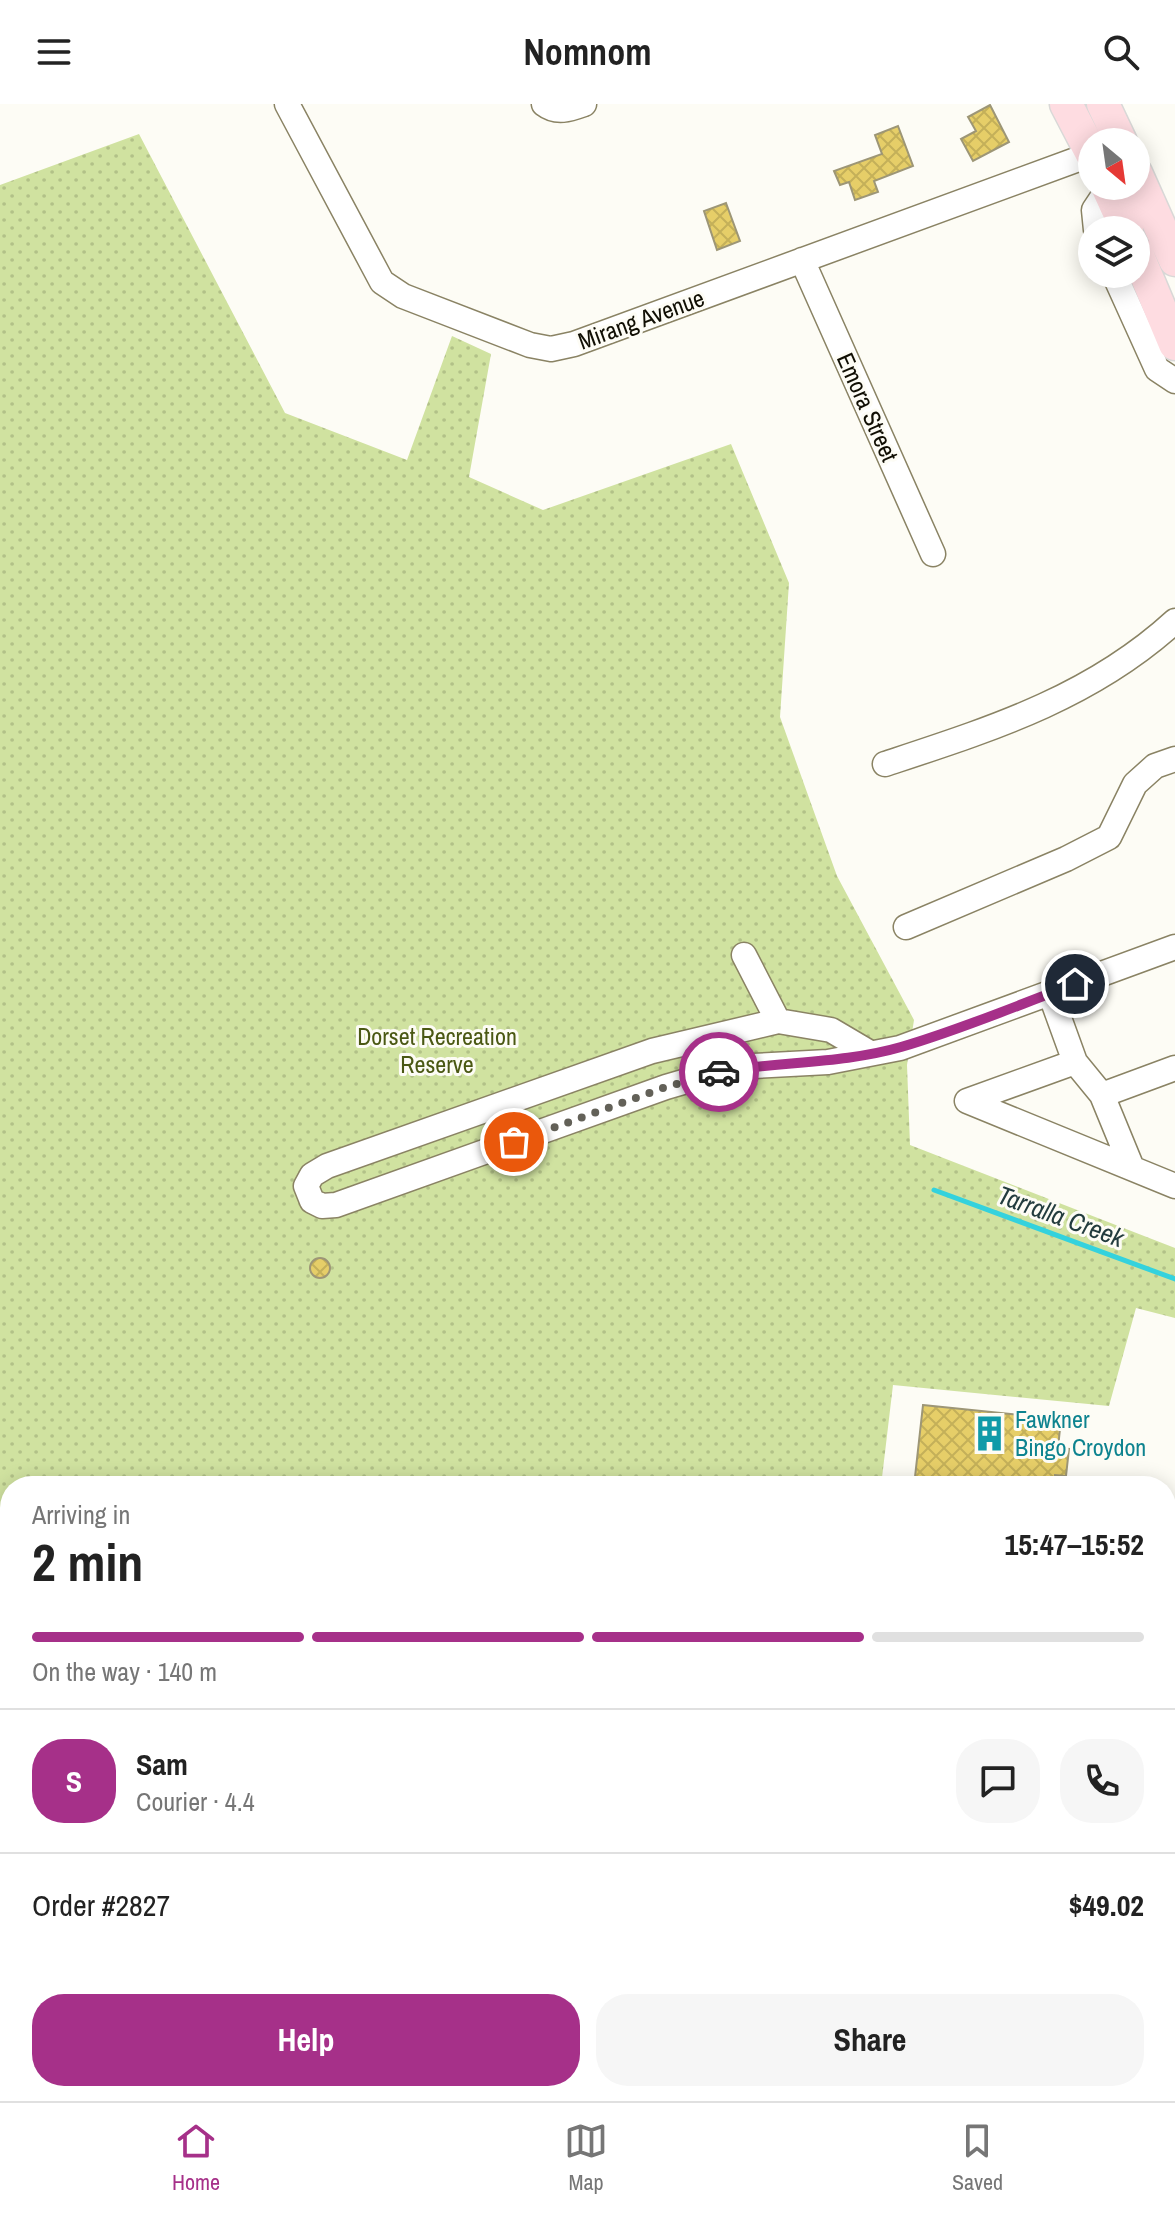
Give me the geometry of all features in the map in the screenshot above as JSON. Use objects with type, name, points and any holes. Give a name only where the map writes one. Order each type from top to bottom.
[{"type":"main road","points":[[1066,104],[1078,128]]},
{"type":"main road","points":[[1103,104],[1114,128]]},
{"type":"main road","points":[[1143,200],[1175,344]]},
{"type":"street","name":"Mirang Avenue","points":[[287,104],[382,282],[403,296],[530,345],[551,349],[574,344],[1078,159]]},
{"type":"street","points":[[544,104],[565,111],[584,104]]},
{"type":"street","name":"Emora Street","points":[[802,260],[933,554]]},
{"type":"street","points":[[1120,288],[1157,369],[1175,381]]},
{"type":"street","points":[[885,764],[998,727],[1045,707],[1094,681],[1149,645],[1175,621]]},
{"type":"street","points":[[906,927],[1066,859],[1109,837],[1135,784],[1155,766],[1175,759]]},
{"type":"street","points":[[870,1053],[831,1030],[778,1021],[652,1051],[327,1166],[312,1175],[306,1186],[312,1201],[322,1206],[336,1205],[666,1087],[714,1073],[789,1063],[828,1062],[900,1048],[1175,947]]},
{"type":"street","points":[[744,955],[778,1021]]},
{"type":"street","points":[[1050,993],[1075,1062],[1102,1095],[1132,1168]]},
{"type":"street","points":[[1075,1062],[967,1101],[1175,1186]]},
{"type":"street","points":[[1102,1095],[1175,1068]]},
{"type":"green space","name":"Dorset Recreation Reserve","points":[[139,134],[285,413],[407,460],[452,336],[491,354],[469,477],[543,510],[731,444],[789,583],[780,717],[837,876],[914,1020],[907,1065],[910,1145],[1175,1248],[1175,1318],[1136,1308],[1109,1406],[893,1385],[882,1476],[0,1476],[0,185]]},
{"type":"building","points":[[990,105],[1009,142],[973,161],[961,139],[976,131],[968,117]]},
{"type":"building","points":[[898,126],[913,166],[874,181],[878,192],[855,200],[849,182],[840,185],[834,171],[882,154],[875,135]]},
{"type":"building","points":[[726,203],[740,241],[717,250],[704,211]]},
{"type":"building","points":[[316,1258],[324,1258],[330,1268],[324,1278],[316,1278],[310,1272],[310,1264]]},
{"type":"building","name":"Fawkner Bingo Croydon","points":[[923,1405],[1061,1419],[1058,1448],[1069,1449],[1066,1476],[915,1476]]},
{"type":"waterway","name":"Tarralla Creek","points":[[934,1190],[1175,1279]]},
{"type":"way so far","points":[[514,1142],[666,1087],[719,1072]]},
{"type":"place","name":"Fawkner Bingo Croydon","points":[[989,1433]]},
{"type":"route","points":[[719,1072],[753,1066],[828,1062],[900,1048],[1075,984]]}]
